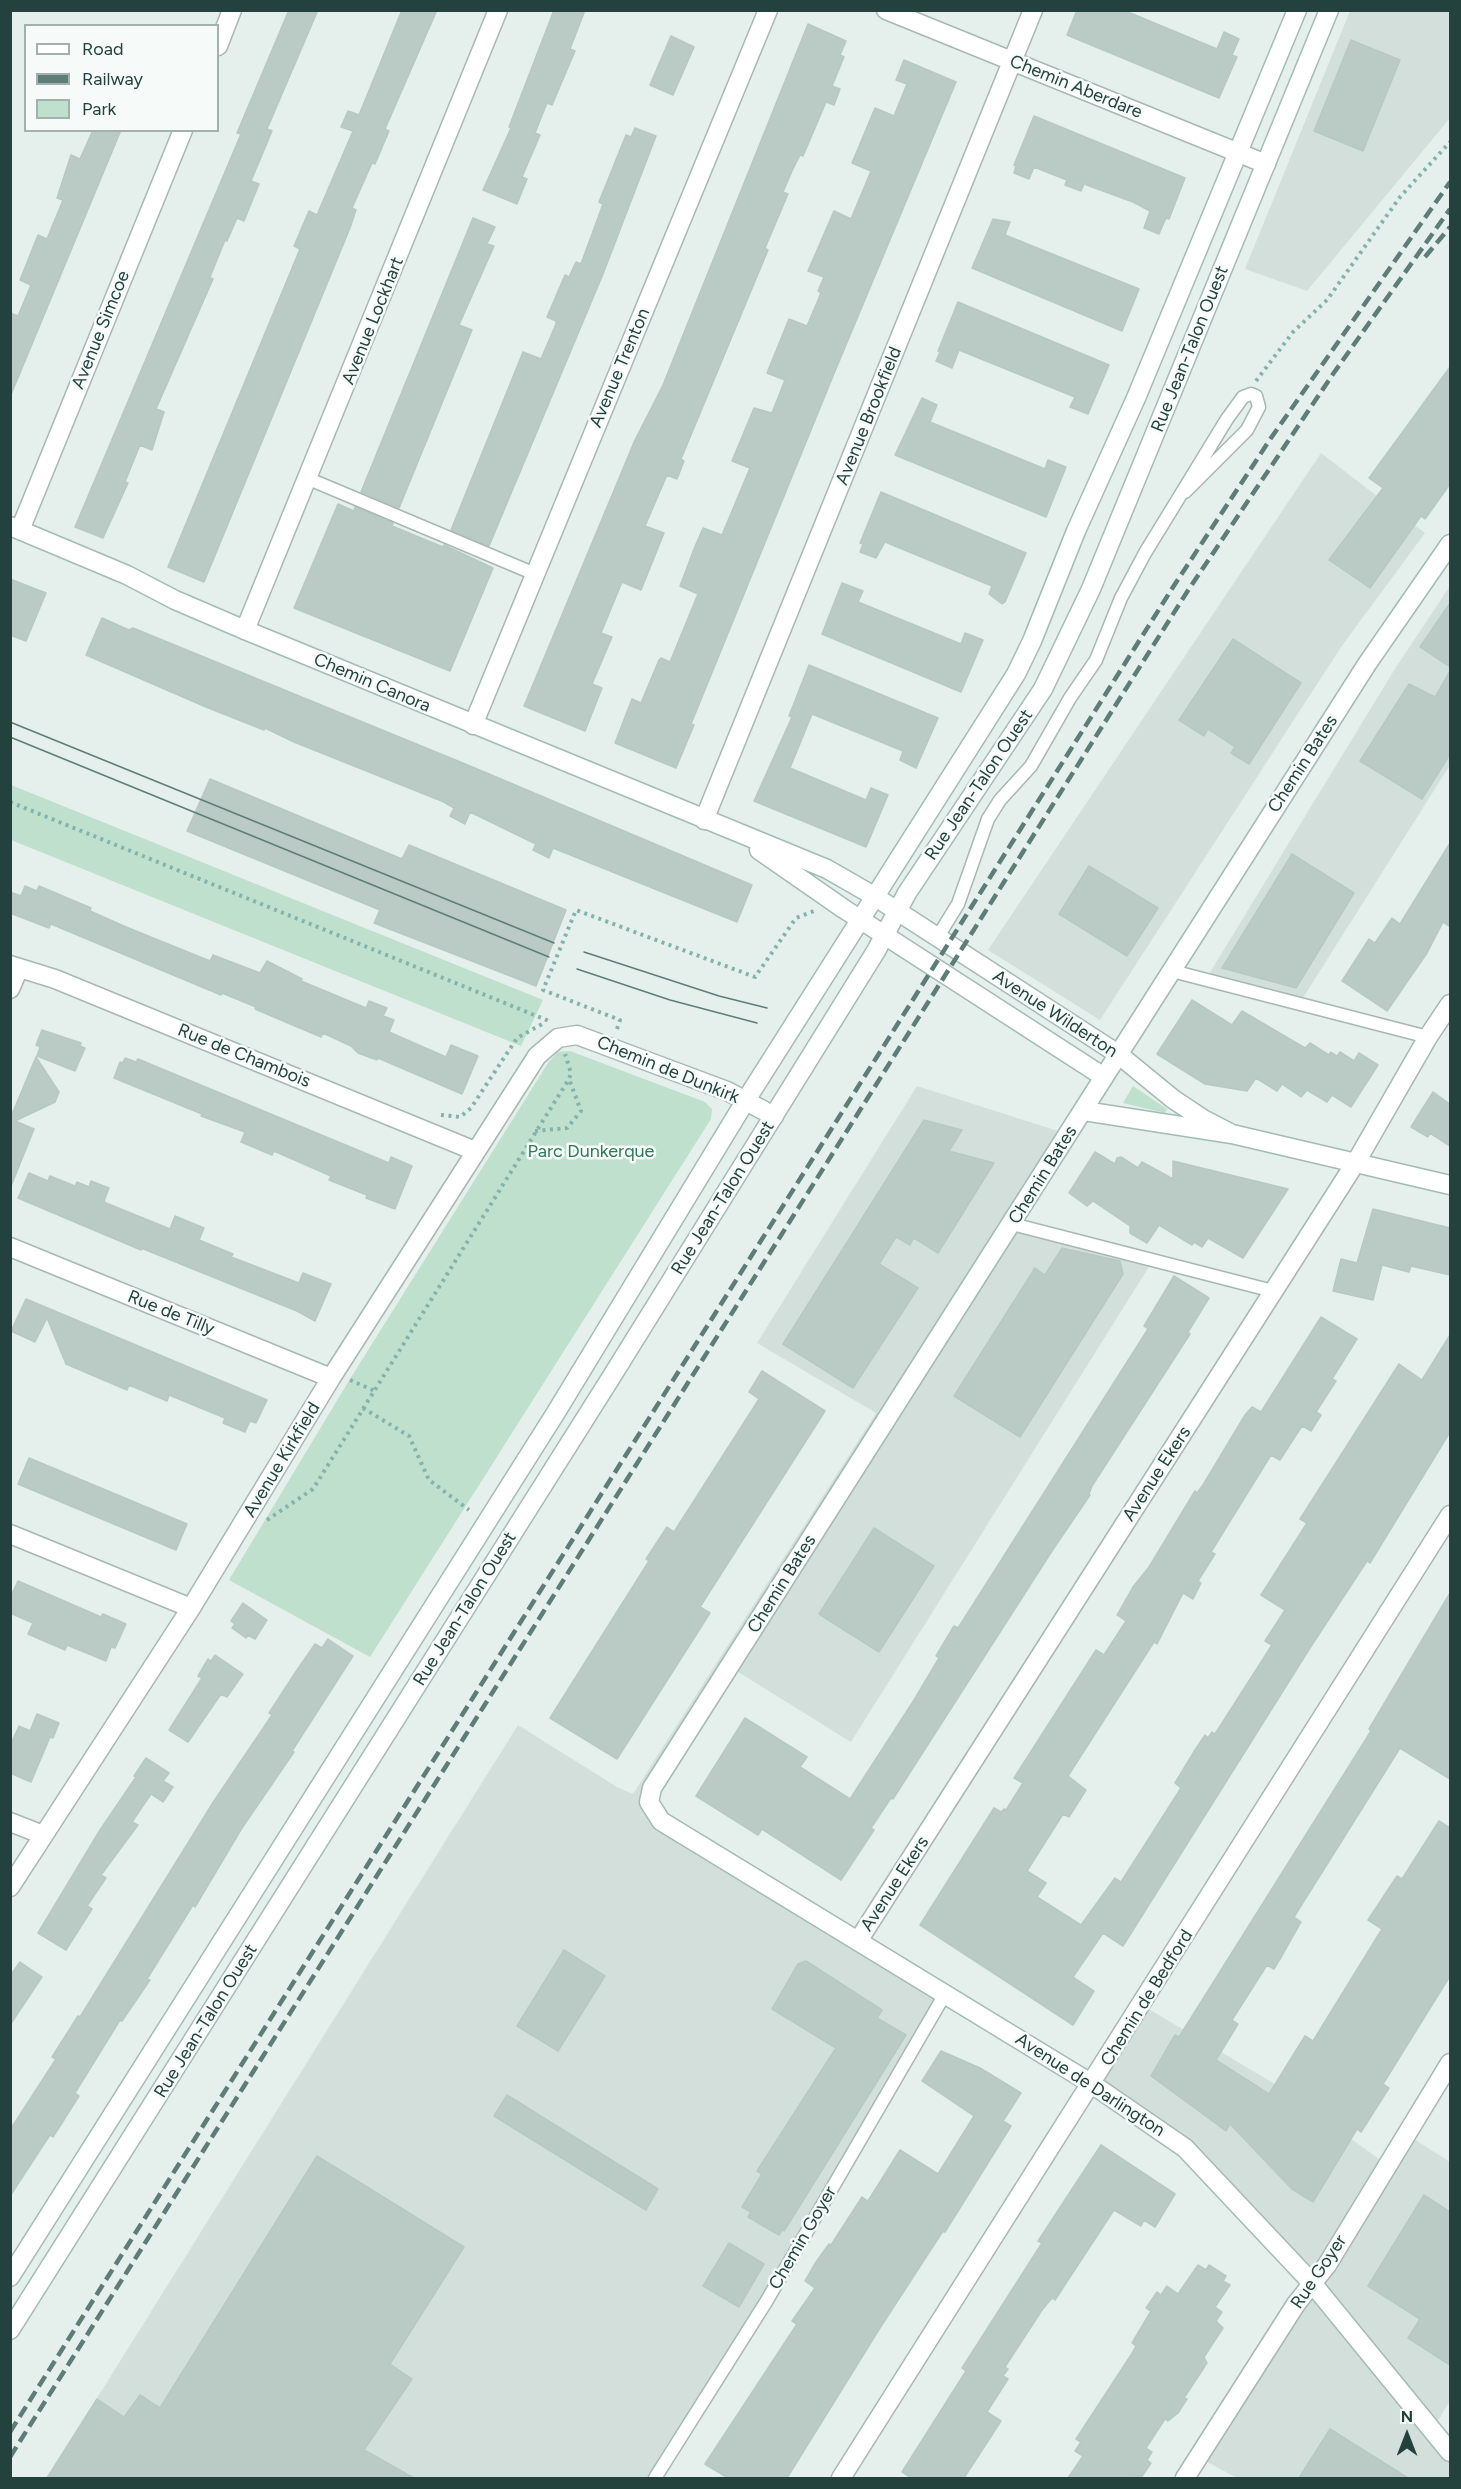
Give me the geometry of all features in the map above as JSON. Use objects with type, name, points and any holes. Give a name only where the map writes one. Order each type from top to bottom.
[{"type":"street","points":[[219,43],[232,10]]},
{"type":"street","name":"Avenue Lockhart","points":[[245,630],[309,479],[498,10]]},
{"type":"street","name":"Avenue Trenton","points":[[473,725],[768,10]]},
{"type":"street","name":"Chemin Aberdare","points":[[886,10],[1266,164]]},
{"type":"street","name":"Avenue Brookfield","points":[[704,820],[1033,10]]},
{"type":"street","name":"Rue Jean-Talon Ouest","points":[[10,2277],[549,1424],[746,1100],[874,896],[997,706],[1032,642],[1072,540],[1141,387],[1297,10]]},
{"type":"street","name":"Rue Jean-Talon Ouest","points":[[10,2330],[774,1116],[957,815],[1034,705],[1063,651],[1091,590],[1329,10]]},
{"type":"street","name":"Avenue Simcoe","points":[[15,528],[182,132]]},
{"type":"street","name":"Chemin Canora","points":[[15,528],[245,630],[736,834],[827,869],[874,896]]},
{"type":"street","name":"Chemin Bates","points":[[652,1810],[649,1802],[652,1788],[1367,664],[1450,544]]},
{"type":"street","name":"Chemin Canora","points":[[736,834],[860,919]]},
{"type":"street","name":"Avenue Wilderton","points":[[874,896],[1118,1054],[1173,1099],[1203,1119],[1232,1134]]},
{"type":"street","name":"Avenue Wilderton","points":[[860,919],[1104,1077]]},
{"type":"street","points":[[10,990],[15,967]]},
{"type":"street","name":"Rue de Chambois","points":[[15,967],[55,978],[475,1151]]},
{"type":"street","name":"Avenue Ekers","points":[[858,1941],[1356,1162],[1428,1037],[1450,1004]]},
{"type":"street","name":"Chemin de Dunkirk","points":[[560,1036],[577,1035],[590,1039],[746,1100],[774,1116]]},
{"type":"street","name":"Avenue Kirkfield","points":[[10,1887],[340,1379],[475,1151],[537,1056],[560,1036]]},
{"type":"street","name":"Avenue Wilderton","points":[[1084,1111],[1232,1134],[1450,1185]]},
{"type":"street","name":"Rue de Tilly","points":[[10,1247],[340,1379]]},
{"type":"street","name":"Chemin de Bedford","points":[[841,2478],[1450,1515]]},
{"type":"street","points":[[10,1534],[191,1608]]},
{"type":"street","name":"Avenue de Darlington","points":[[652,1810],[661,1821],[1092,2084],[1185,2148],[1312,2283],[1450,2452]]},
{"type":"street","points":[[10,1822],[43,1834]]},
{"type":"street","name":"Rue Goyer","points":[[1185,2478],[1296,2304],[1327,2265],[1450,2063]]},
{"type":"lane","points":[[937,938],[958,904],[988,819],[1000,800],[1031,766],[1070,698],[1096,660],[1130,580],[1227,419],[1247,394],[1256,396],[1259,400],[1253,422],[1232,447],[1185,492]]},
{"type":"lane","points":[[309,479],[535,574]]},
{"type":"lane","points":[[1172,971],[1428,1037]]},
{"type":"lane","points":[[1012,1224],[1273,1291]]},
{"type":"lane","name":"Chemin Goyer","points":[[655,2478],[766,2302],[945,1994]]},
{"type":"path","points":[[1247,394],[1293,332],[1327,300],[1400,197],[1450,142]]},
{"type":"path","points":[[10,802],[548,1021],[560,1036],[571,1073],[569,1079],[313,1489],[276,1516],[262,1522]]},
{"type":"path","points":[[615,1033],[620,1020],[543,990],[576,910],[755,977],[796,918],[819,909]]},
{"type":"path","points":[[552,948],[558,950]]},
{"type":"path","points":[[548,1021],[560,1036]]},
{"type":"path","points":[[431,1111],[460,1117],[471,1108],[517,1038],[548,1021]]},
{"type":"path","points":[[535,1131],[567,1128],[580,1111],[569,1079]]},
{"type":"path","points":[[340,1379],[375,1391]]},
{"type":"path","points":[[363,1408],[409,1436],[429,1480],[469,1510]]},
{"type":"shaded area","points":[[1350,11],[1450,11],[1450,118],[1307,291],[1245,269]]},
{"type":"shaded area","points":[[1321,453],[1425,533],[1341,647],[1100,1020],[988,950]]},
{"type":"shaded area","points":[[1450,586],[1450,765],[1299,1004],[1197,977],[1209,974],[1393,672]]},
{"type":"shaded area","points":[[917,1086],[1061,1132],[1013,1224],[1157,1254],[851,1742],[730,1667],[652,1788],[652,1810],[945,1994],[652,2478],[47,2478],[518,1725],[617,1787],[633,1794],[876,1413],[757,1343]]},
{"type":"shaded area","points":[[1142,2005],[1273,2083],[1386,2164],[1406,2134],[1450,2162],[1450,2401],[1433,2429],[1450,2452],[1450,2478],[1237,2478],[1198,2457],[1312,2283],[1215,2178],[1092,2084]]},
{"type":"green space","points":[[11,785],[543,1000],[521,1046],[11,840]]},
{"type":"green space","name":"Parc Dunkerque","points":[[570,1051],[705,1102],[712,1109],[711,1119],[370,1657],[229,1580],[350,1379],[548,1063],[558,1052]]},
{"type":"green space","points":[[1133,1086],[1167,1109],[1165,1113],[1123,1103]]},
{"type":"building","points":[[289,10],[318,10],[267,129],[272,131],[251,181],[259,184],[244,221],[237,218],[227,241],[225,240],[210,277],[213,279],[156,409],[164,412],[152,450],[140,445],[125,482],[128,483],[103,538],[75,527],[241,134],[237,133]]},
{"type":"building","points":[[402,10],[437,10],[385,129],[389,131],[375,164],[372,163],[352,208],[356,210],[350,228],[204,582],[168,567],[300,249],[294,246],[309,211],[317,215],[353,131],[341,127],[348,111],[359,115]]},
{"type":"building","points":[[554,10],[585,10],[570,49],[575,51],[552,105],[547,103],[535,133],[540,135],[522,177],[527,179],[517,204],[483,190],[511,128],[509,127]]},
{"type":"building","points":[[1077,10],[1123,10],[1217,49],[1224,32],[1239,39],[1232,55],[1237,57],[1219,98],[1067,35]]},
{"type":"building","points":[[808,24],[846,41],[840,55],[844,57],[832,86],[840,89],[834,105],[826,102],[803,156],[800,155],[792,171],[783,192],[788,194],[765,248],[768,250],[681,459],[684,461],[677,479],[667,475],[645,526],[664,533],[641,590],[622,582],[601,633],[612,637],[592,684],[602,688],[585,731],[524,706],[635,440],[663,385]]},
{"type":"building","points":[[671,36],[694,47],[673,95],[650,85]]},
{"type":"building","points":[[1351,40],[1400,60],[1363,151],[1314,131]]},
{"type":"building","points":[[904,60],[956,82],[833,376],[691,724],[694,725],[676,768],[615,743],[632,699],[641,703],[661,658],[670,662],[698,594],[680,586],[694,549],[703,528],[722,535],[750,468],[732,461],[754,408],[772,413],[785,380],[767,373],[789,319],[807,326],[821,293],[818,291],[824,277],[808,271],[834,211],[851,219],[871,171],[852,163],[875,108],[894,116],[907,84],[896,80]]},
{"type":"building","points":[[1034,116],[1185,178],[1169,219],[1166,218],[1159,234],[1144,228],[1150,211],[1133,202],[1084,184],[1081,191],[1065,185],[1067,180],[1034,167],[1029,179],[1014,173],[1016,166],[1014,165]]},
{"type":"building","points":[[635,128],[656,136],[603,274],[489,546],[451,530],[523,352],[541,359],[556,324],[556,321],[547,317],[565,275],[569,277],[576,262],[581,264],[603,204],[599,202],[626,135],[631,137]]},
{"type":"building","points":[[92,132],[120,132],[10,397],[10,313],[18,316],[31,285],[20,280],[38,235],[47,239],[63,200],[57,198],[71,155],[80,159]]},
{"type":"building","points":[[473,218],[495,227],[487,244],[494,246],[459,325],[472,330],[399,508],[361,492]]},
{"type":"building","points":[[993,219],[1010,222],[1005,235],[1139,289],[1122,331],[972,268]]},
{"type":"building","points":[[958,302],[1109,365],[1088,414],[1070,407],[1075,397],[959,350],[952,368],[936,361]]},
{"type":"building","points":[[1450,367],[1450,484],[1425,519],[1421,516],[1370,588],[1329,560],[1383,488],[1369,478]]},
{"type":"building","points":[[922,398],[937,405],[930,422],[1045,469],[1048,460],[1066,467],[1046,517],[895,455]]},
{"type":"building","points":[[881,492],[1026,553],[1005,602],[1002,604],[989,594],[992,586],[885,542],[876,558],[860,552],[863,544],[860,543]]},
{"type":"building","points":[[338,504],[354,511],[355,507],[393,523],[392,526],[443,547],[444,545],[493,568],[450,671],[294,608]]},
{"type":"building","points":[[10,579],[46,593],[26,641],[10,635]]},
{"type":"building","points":[[842,583],[863,591],[858,602],[961,644],[965,633],[983,640],[961,692],[822,634]]},
{"type":"building","points":[[1450,603],[1450,667],[1420,647]]},
{"type":"building","points":[[102,618],[129,630],[133,628],[470,766],[752,885],[737,922],[553,848],[549,858],[533,850],[536,844],[470,812],[465,824],[450,816],[454,808],[444,802],[294,742],[265,728],[264,730],[206,707],[86,655]]},
{"type":"building","points":[[1233,639],[1301,683],[1249,764],[1231,753],[1235,747],[1208,729],[1204,736],[1179,720]]},
{"type":"building","points":[[809,665],[938,718],[916,768],[900,760],[903,751],[812,714],[790,768],[866,800],[871,788],[888,795],[866,847],[754,801],[792,717],[789,716]]},
{"type":"building","points":[[1450,671],[1450,754],[1422,799],[1360,761],[1409,684],[1435,697]]},
{"type":"building","points":[[210,779],[402,859],[409,845],[566,910],[536,986],[374,923],[380,910],[187,831]]},
{"type":"building","points":[[1450,843],[1450,927],[1443,922],[1427,953],[1387,1011],[1342,981],[1369,939],[1375,943],[1392,918],[1400,924]]},
{"type":"building","points":[[1292,854],[1354,893],[1296,988],[1222,968]]},
{"type":"building","points":[[1089,866],[1158,908],[1127,956],[1059,914]]},
{"type":"building","points":[[25,886],[37,891],[39,886],[91,908],[90,911],[126,927],[210,961],[213,955],[260,973],[267,961],[302,979],[301,981],[366,1008],[369,1001],[387,1008],[383,1016],[394,1020],[389,1032],[446,1057],[451,1045],[478,1056],[462,1094],[378,1058],[377,1060],[358,1053],[351,1046],[323,1033],[321,1037],[255,1009],[256,1007],[222,993],[221,995],[51,924],[49,928],[10,913],[10,892],[21,896]]},
{"type":"building","points":[[1192,1000],[1232,1025],[1242,1011],[1305,1048],[1310,1043],[1329,1055],[1331,1052],[1337,1056],[1340,1052],[1354,1061],[1359,1053],[1378,1065],[1351,1107],[1332,1095],[1327,1102],[1307,1090],[1301,1097],[1282,1084],[1277,1091],[1256,1078],[1247,1091],[1205,1084],[1157,1054]]},
{"type":"building","points":[[42,1030],[81,1043],[80,1046],[85,1048],[75,1071],[37,1056],[40,1047],[36,1045]]},
{"type":"building","points":[[36,1057],[59,1092],[55,1102],[15,1121],[34,1129],[11,1186],[10,1119]]},
{"type":"building","points":[[125,1058],[136,1062],[138,1059],[389,1163],[391,1157],[412,1166],[395,1209],[366,1198],[367,1195],[329,1180],[331,1176],[274,1151],[272,1155],[241,1142],[245,1132],[201,1116],[202,1114],[114,1078],[120,1062],[123,1063]]},
{"type":"building","points":[[1433,1092],[1450,1104],[1450,1146],[1430,1133],[1428,1137],[1411,1127]]},
{"type":"building","points":[[924,1120],[962,1130],[949,1151],[994,1163],[938,1253],[914,1238],[910,1245],[896,1237],[879,1264],[918,1288],[853,1388],[783,1344]]},
{"type":"building","points":[[1095,1152],[1115,1164],[1117,1158],[1121,1157],[1138,1168],[1142,1162],[1173,1179],[1173,1161],[1288,1189],[1243,1258],[1208,1238],[1202,1247],[1194,1242],[1192,1245],[1159,1225],[1147,1243],[1130,1233],[1130,1226],[1093,1201],[1087,1206],[1069,1193]]},
{"type":"building","points":[[29,1173],[48,1181],[50,1176],[75,1186],[77,1182],[89,1187],[91,1181],[109,1188],[104,1201],[106,1203],[170,1229],[175,1216],[204,1228],[199,1240],[233,1254],[231,1257],[299,1283],[303,1273],[331,1284],[315,1321],[297,1311],[141,1248],[141,1250],[18,1198]]},
{"type":"building","points":[[1373,1209],[1450,1228],[1450,1275],[1411,1266],[1409,1272],[1382,1265],[1373,1300],[1333,1291],[1341,1259],[1357,1263]]},
{"type":"building","points":[[1062,1248],[1120,1261],[1123,1274],[1020,1437],[954,1396],[1035,1268],[1045,1275]]},
{"type":"building","points":[[1174,1276],[1209,1298],[1188,1332],[1190,1334],[1092,1486],[1090,1495],[893,1799],[891,1798],[871,1828],[874,1830],[841,1880],[762,1829],[758,1835],[696,1796],[745,1718],[807,1757],[800,1767],[850,1799],[914,1700],[939,1658],[936,1656],[954,1626],[958,1628],[1148,1329],[1144,1326]]},
{"type":"building","points":[[26,1299],[267,1400],[256,1423],[250,1421],[245,1432],[223,1423],[225,1418],[169,1395],[167,1401],[129,1385],[127,1390],[66,1364],[47,1318],[35,1342],[11,1331]]},
{"type":"building","points":[[1321,1317],[1357,1339],[1332,1379],[1336,1381],[1316,1412],[1321,1415],[1311,1431],[1303,1426],[1300,1429],[1280,1460],[1271,1455],[1211,1552],[1215,1554],[1198,1581],[1201,1583],[1193,1599],[1183,1593],[1157,1644],[1154,1642],[1068,1776],[1086,1790],[1069,1817],[1063,1814],[1027,1871],[1046,1883],[1037,1897],[1081,1925],[1115,1878],[1121,1882],[1181,1788],[1175,1783],[1195,1750],[1205,1735],[1208,1738],[1212,1732],[1215,1734],[1272,1645],[1265,1641],[1285,1610],[1261,1595],[1307,1523],[1300,1519],[1399,1364],[1422,1380],[1450,1335],[1450,1432],[1370,1563],[1367,1561],[1310,1648],[1123,1946],[1103,1933],[1073,1977],[1094,1991],[1073,2025],[920,1925],[994,1808],[1001,1812],[1006,1810],[1023,1783],[1014,1778],[1096,1650],[1104,1655],[1126,1621],[1117,1615],[1133,1587],[1149,1567],[1195,1491],[1197,1493],[1203,1485],[1245,1415],[1252,1407],[1261,1412]]},
{"type":"building","points":[[762,1371],[825,1411],[700,1607],[710,1613],[617,1759],[550,1718],[649,1561],[646,1559],[667,1527],[674,1532],[759,1399],[749,1392]]},
{"type":"building","points":[[29,1458],[187,1524],[176,1550],[18,1484]]},
{"type":"building","points":[[874,1528],[934,1566],[879,1652],[819,1614]]},
{"type":"building","points":[[18,1581],[101,1617],[103,1614],[126,1624],[115,1648],[111,1647],[106,1661],[67,1645],[65,1650],[28,1634],[33,1623],[10,1613],[10,1598]]},
{"type":"building","points":[[1450,1593],[1450,1779],[1400,1748],[1294,1917],[1301,1922],[1274,1969],[1267,1965],[1232,2020],[1238,2024],[1216,2060],[1269,2094],[1305,2036],[1313,2041],[1382,1929],[1368,1920],[1397,1876],[1402,1879],[1439,1821],[1450,1828],[1450,1976],[1383,2084],[1389,2088],[1361,2132],[1357,2129],[1313,2202],[1292,2189],[1230,2124],[1226,2131],[1151,2076],[1175,2035],[1179,2037],[1371,1731],[1369,1729]]},
{"type":"building","points":[[243,1603],[267,1620],[255,1639],[248,1635],[246,1638],[232,1628],[235,1624],[231,1621]]},
{"type":"building","points":[[328,1639],[353,1656],[292,1751],[294,1752],[242,1828],[195,1907],[193,1905],[147,1979],[150,1980],[122,2021],[120,2020],[75,2093],[79,2096],[53,2137],[50,2135],[10,2196],[10,2130],[56,2059],[52,2057],[78,2016],[80,2017],[214,1801],[272,1715],[269,1713],[315,1644],[322,1648]]},
{"type":"building","points":[[215,1655],[243,1674],[227,1697],[221,1694],[188,1742],[169,1730],[202,1678],[198,1676],[208,1659],[211,1661]]},
{"type":"building","points":[[37,1714],[59,1723],[53,1738],[50,1737],[31,1782],[10,1773],[10,1746],[19,1726],[30,1731]]},
{"type":"building","points":[[146,1758],[169,1773],[163,1781],[173,1787],[163,1802],[151,1794],[132,1822],[138,1825],[101,1875],[106,1878],[87,1906],[92,1909],[66,1950],[38,1933]]},
{"type":"building","points":[[564,1950],[605,1976],[558,2051],[517,2026]]},
{"type":"building","points":[[806,1961],[882,2010],[877,2018],[906,2035],[784,2231],[783,2229],[779,2235],[748,2217],[751,2212],[742,2207],[762,2174],[757,2171],[836,2048],[772,2009],[798,1964]]},
{"type":"building","points":[[20,1962],[42,1977],[10,2025],[10,1976]]},
{"type":"building","points":[[941,2051],[980,2068],[1021,2093],[1003,2121],[1011,2126],[945,2232],[943,2231],[880,2328],[787,2478],[728,2478],[705,2464],[797,2324],[792,2321],[815,2288],[805,2281],[816,2262],[829,2244],[831,2245],[862,2197],[868,2201],[900,2150],[938,2174],[974,2116],[922,2081]]},
{"type":"building","points":[[507,2095],[658,2189],[646,2210],[494,2116]]},
{"type":"building","points":[[1101,2145],[1175,2194],[1155,2227],[1144,2220],[1141,2226],[1114,2210],[1055,2300],[1052,2298],[1042,2310],[1005,2367],[1008,2369],[1003,2376],[1008,2379],[987,2412],[1001,2421],[964,2478],[911,2478],[902,2472],[966,2371],[962,2368],[1042,2243],[1038,2241]]},
{"type":"building","points":[[317,2156],[464,2247],[390,2364],[412,2379],[364,2450],[414,2478],[47,2478],[97,2399],[124,2417],[140,2395],[160,2408]]},
{"type":"building","points":[[1424,2195],[1450,2212],[1450,2365],[1408,2338],[1420,2319],[1368,2286]]},
{"type":"building","points":[[729,2243],[764,2264],[739,2307],[703,2286]]},
{"type":"building","points":[[1198,2265],[1206,2270],[1209,2265],[1226,2276],[1223,2281],[1230,2285],[1215,2307],[1222,2312],[1216,2321],[1223,2328],[1204,2357],[1207,2363],[1184,2398],[1187,2399],[1178,2413],[1168,2421],[1165,2419],[1146,2448],[1152,2452],[1147,2460],[1151,2463],[1141,2478],[1137,2476],[1136,2478],[1068,2478],[1083,2456],[1075,2451],[1081,2442],[1076,2439],[1136,2346],[1132,2343],[1151,2311],[1146,2308],[1157,2292],[1161,2295],[1167,2286],[1178,2294]]},
{"type":"building","points":[[1330,2429],[1408,2478],[1299,2478]]},
{"type":"tram line","points":[[10,722],[554,943]]},
{"type":"tram line","points":[[10,737],[549,957]]},
{"type":"tram line","points":[[584,952],[719,996],[767,1008]]},
{"type":"tram line","points":[[577,969],[670,1000],[757,1023]]},
{"type":"railway","points":[[10,2432],[1175,584],[1271,438],[1450,182]]},
{"type":"railway","points":[[10,2457],[1187,592],[1333,374],[1450,209]]},
{"type":"railway","points":[[1425,257],[1450,227]]}]
